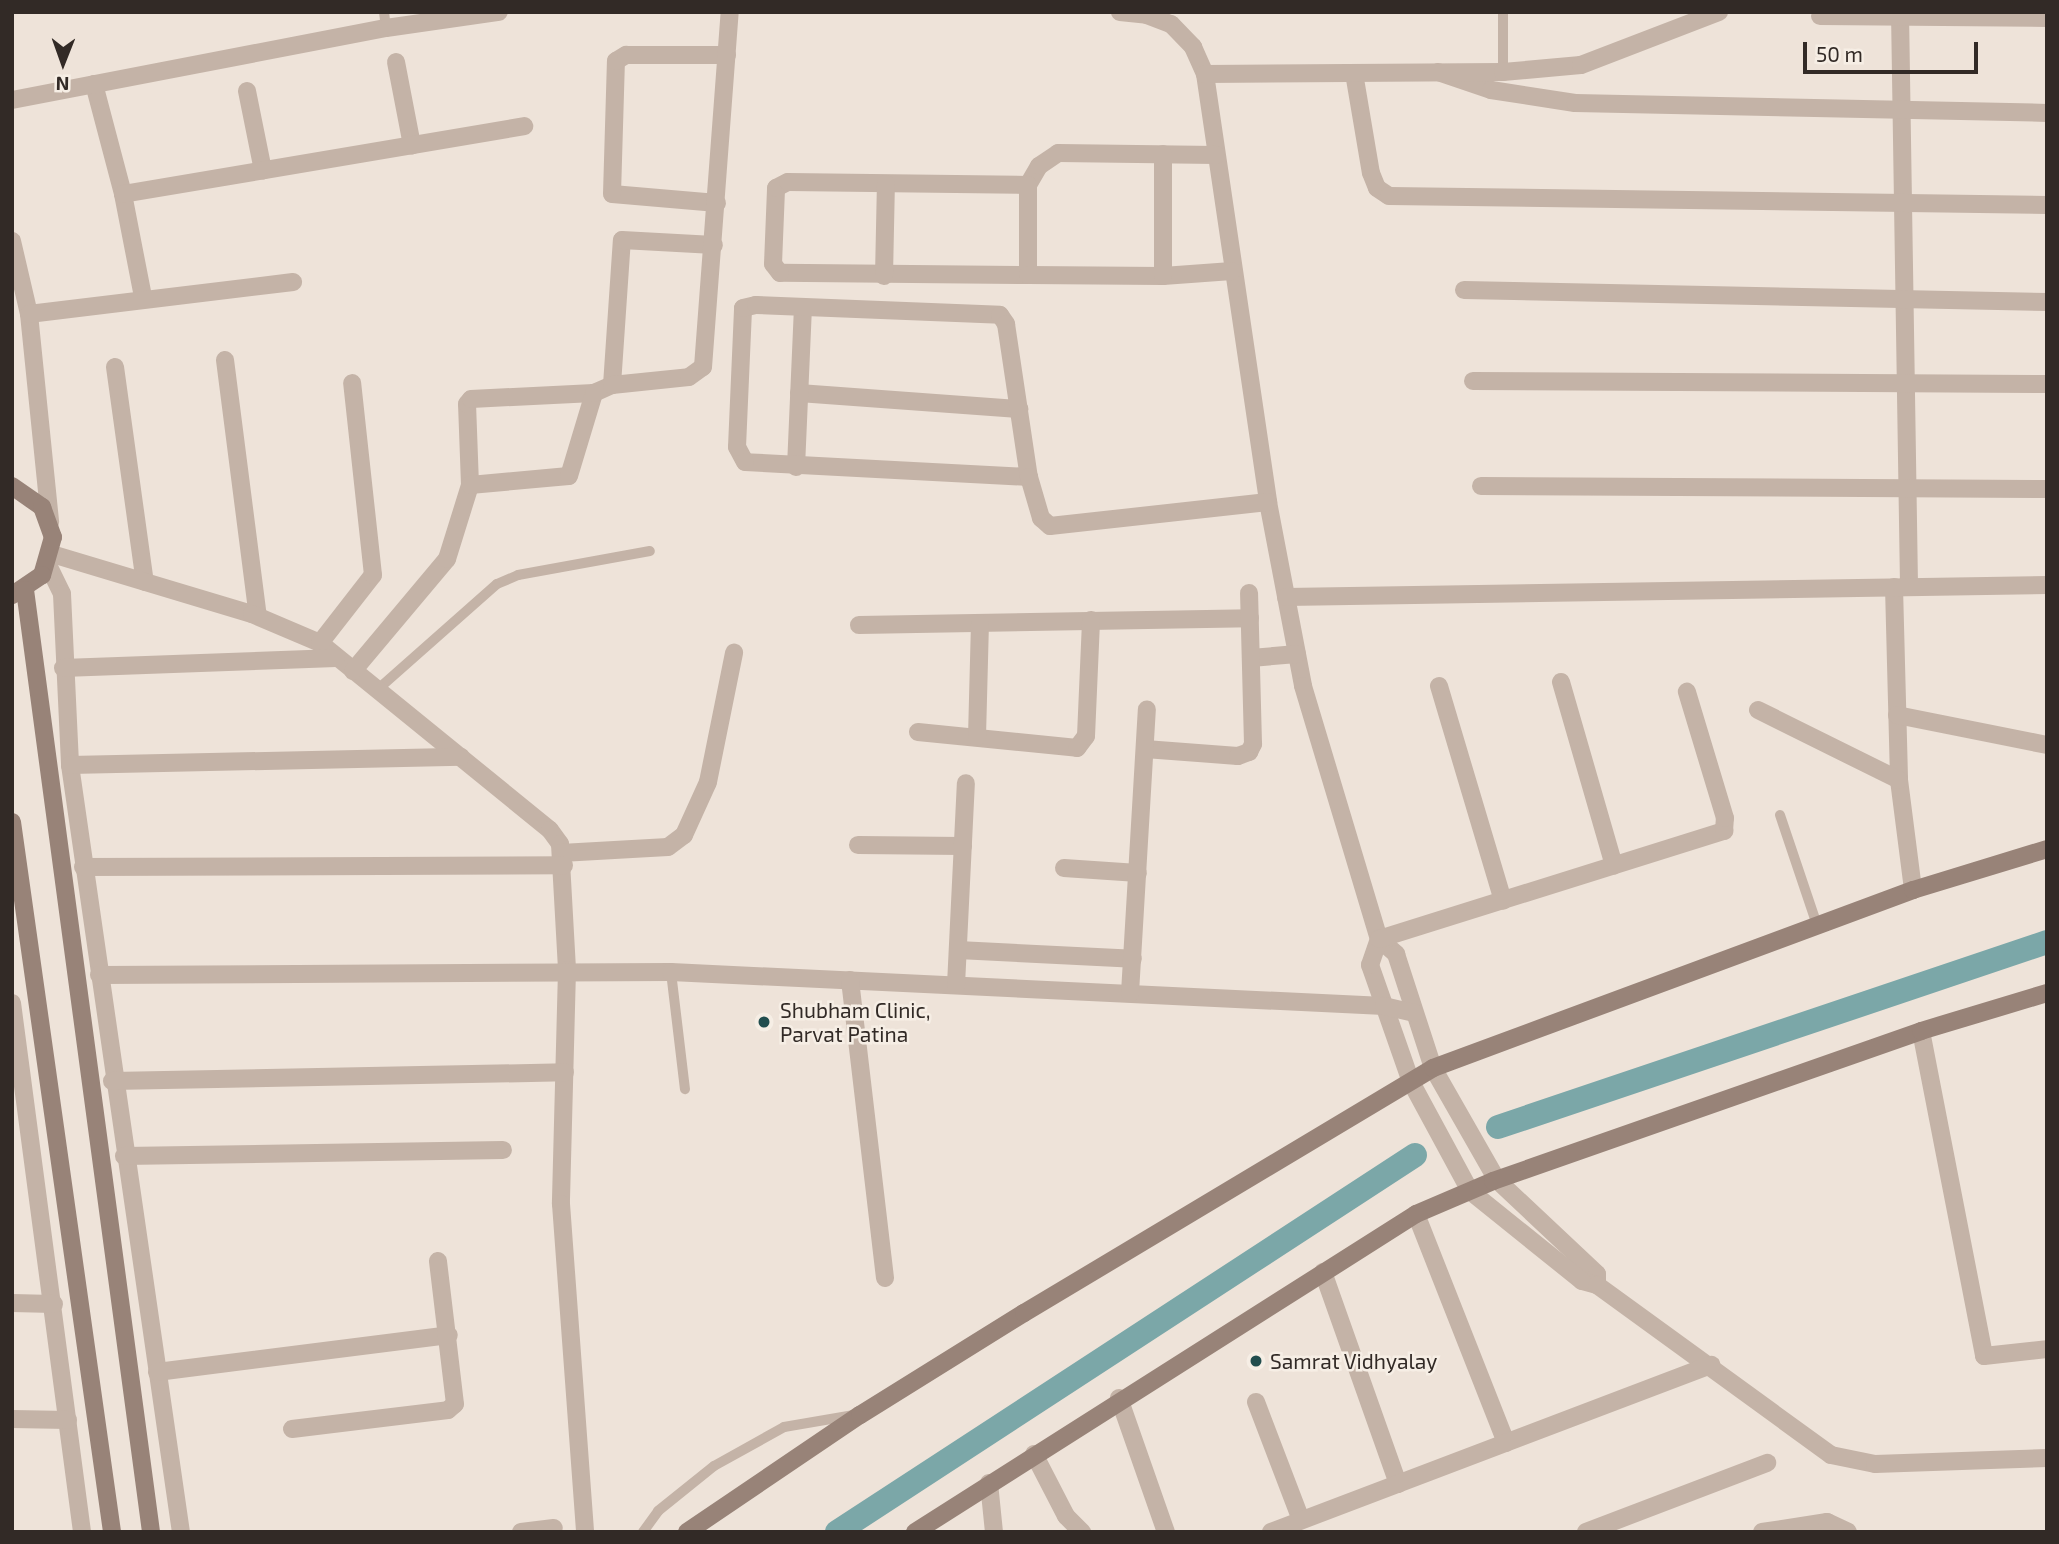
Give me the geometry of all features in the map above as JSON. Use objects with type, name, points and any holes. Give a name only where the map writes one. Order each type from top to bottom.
[{"type":"main road","points":[[12,486],[42,507],[50,522],[50,559],[19,593],[151,1532]]},
{"type":"main road","points":[[12,822],[112,1532]]},
{"type":"main road","points":[[687,1532],[860,1415],[1433,1068],[1913,890],[2047,849]]},
{"type":"main road","points":[[915,1532],[1119,1398],[1416,1214],[1496,1180],[1922,1031],[2047,993]]},
{"type":"street","points":[[12,100],[385,20],[499,12]]},
{"type":"street","points":[[353,671],[447,559],[470,485],[467,404],[471,399],[594,393],[612,385],[689,377],[703,367],[730,12]]},
{"type":"street","points":[[1119,12],[1171,18],[1193,47],[1205,74],[1268,502],[1297,654],[1379,939],[1396,954],[1433,1068],[1496,1180],[1597,1274],[1597,1285]]},
{"type":"street","points":[[1205,74],[1503,72],[1581,65],[1708,14]]},
{"type":"street","points":[[1820,16],[1900,14],[2047,18]]},
{"type":"street","points":[[1900,14],[1908,297],[1897,715],[1899,780],[1913,890]]},
{"type":"street","points":[[717,204],[612,194],[616,61],[626,55],[727,55]]},
{"type":"street","points":[[397,62],[412,145]]},
{"type":"street","points":[[1438,72],[1490,90],[1575,103],[2047,113]]},
{"type":"street","points":[[1354,73],[1371,173],[1377,188],[1389,195],[2047,205]]},
{"type":"street","points":[[94,84],[123,194],[143,297]]},
{"type":"street","points":[[247,91],[263,170]]},
{"type":"street","points":[[123,194],[524,125]]},
{"type":"street","points":[[1028,275],[1028,185],[1039,166],[1058,153],[1216,155]]},
{"type":"street","points":[[1163,154],[1163,276]]},
{"type":"street","points":[[1028,185],[779,184],[773,264],[775,270],[787,275],[1163,276],[1232,271]]},
{"type":"street","points":[[884,276],[886,184]]},
{"type":"street","points":[[612,385],[622,240],[714,245]]},
{"type":"street","points":[[12,241],[29,314],[50,522]]},
{"type":"street","points":[[29,314],[143,297],[293,282]]},
{"type":"street","points":[[1464,290],[1908,297],[2047,302]]},
{"type":"street","points":[[1029,477],[752,466],[739,454],[744,308],[756,305],[1000,315],[1006,324],[1029,477],[1041,518],[1062,528],[1268,502]]},
{"type":"street","points":[[796,467],[803,307]]},
{"type":"street","points":[[225,360],[258,616]]},
{"type":"street","points":[[114,367],[145,582]]},
{"type":"street","points":[[1473,381],[2047,384]]},
{"type":"street","points":[[320,643],[373,575],[352,383]]},
{"type":"street","points":[[470,485],[569,476],[594,393]]},
{"type":"street","points":[[799,393],[1019,409]]},
{"type":"street","points":[[1481,486],[2047,489]]},
{"type":"street","points":[[50,559],[145,582],[258,616],[320,643],[550,830],[563,859],[567,970],[561,1203],[585,1532]]},
{"type":"street","points":[[50,559],[62,594],[69,765],[112,1081],[181,1532]]},
{"type":"street","points":[[1286,597],[2047,585]]},
{"type":"street","points":[[1145,749],[1238,757],[1249,752],[1253,744],[1249,593]]},
{"type":"street","points":[[859,625],[1250,618]]},
{"type":"street","points":[[918,732],[1068,750],[1083,744],[1091,620]]},
{"type":"street","points":[[977,737],[980,624]]},
{"type":"street","points":[[83,867],[563,859],[668,847],[684,835],[708,782],[734,653]]},
{"type":"street","points":[[1251,658],[1297,654]]},
{"type":"street","points":[[63,668],[336,658]]},
{"type":"street","points":[[1561,682],[1614,866]]},
{"type":"street","points":[[1439,686],[1503,901]]},
{"type":"street","points":[[1379,939],[1724,831],[1726,818],[1687,692]]},
{"type":"street","points":[[1130,993],[1147,710]]},
{"type":"street","points":[[1758,710],[1899,780]]},
{"type":"street","points":[[1897,715],[2047,745]]},
{"type":"street","points":[[69,765],[461,757]]},
{"type":"street","points":[[956,985],[966,783]]},
{"type":"street","points":[[858,845],[963,846]]},
{"type":"street","points":[[1064,868],[1138,873]]},
{"type":"street","points":[[1379,939],[1370,965],[1411,1082],[1470,1191],[1582,1281],[1597,1285],[1711,1365],[1831,1455],[1852,1462],[2047,1458]]},
{"type":"street","points":[[958,950],[1133,959]]},
{"type":"street","points":[[99,975],[567,970],[671,972],[1384,1006],[1414,1013]]},
{"type":"street","points":[[850,980],[885,1278]]},
{"type":"street","points":[[12,1003],[54,1304],[82,1532]]},
{"type":"street","points":[[1922,1031],[1984,1356],[2047,1349]]},
{"type":"street","points":[[112,1081],[565,1072]]},
{"type":"street","points":[[124,1156],[503,1150]]},
{"type":"street","points":[[1416,1214],[1506,1443]]},
{"type":"street","points":[[292,1429],[448,1409],[457,1394],[438,1261]]},
{"type":"street","points":[[1323,1272],[1398,1484]]},
{"type":"street","points":[[12,1303],[54,1304]]},
{"type":"street","points":[[157,1371],[449,1335]]},
{"type":"street","points":[[1271,1532],[1711,1365]]},
{"type":"street","points":[[1119,1398],[1166,1532]]},
{"type":"street","points":[[1256,1402],[1301,1520]]},
{"type":"street","points":[[12,1419],[68,1420]]},
{"type":"street","points":[[1034,1454],[1066,1516],[1082,1532]]},
{"type":"street","points":[[1586,1532],[1768,1464]]},
{"type":"street","points":[[989,1483],[993,1531]]},
{"type":"street","points":[[1771,1531],[1827,1522],[1848,1532]]},
{"type":"street","points":[[521,1532],[554,1528]]},
{"type":"lane","points":[[1503,12],[1503,72]]},
{"type":"lane","points":[[377,690],[497,584],[518,575],[650,551]]},
{"type":"lane","points":[[1780,815],[1817,925]]},
{"type":"lane","points":[[671,972],[685,1089]]},
{"type":"lane","points":[[643,1532],[658,1511],[714,1466],[784,1427],[860,1415]]},
{"type":"waterway","points":[[1498,1127],[2047,942]]},
{"type":"waterway","points":[[837,1532],[1415,1155]]},
{"type":"place","name":"Shubham Clinic, Parvat Patina","points":[[764,1022]]},
{"type":"place","name":"Samrat Vidhyalay","points":[[1256,1361]]}]
